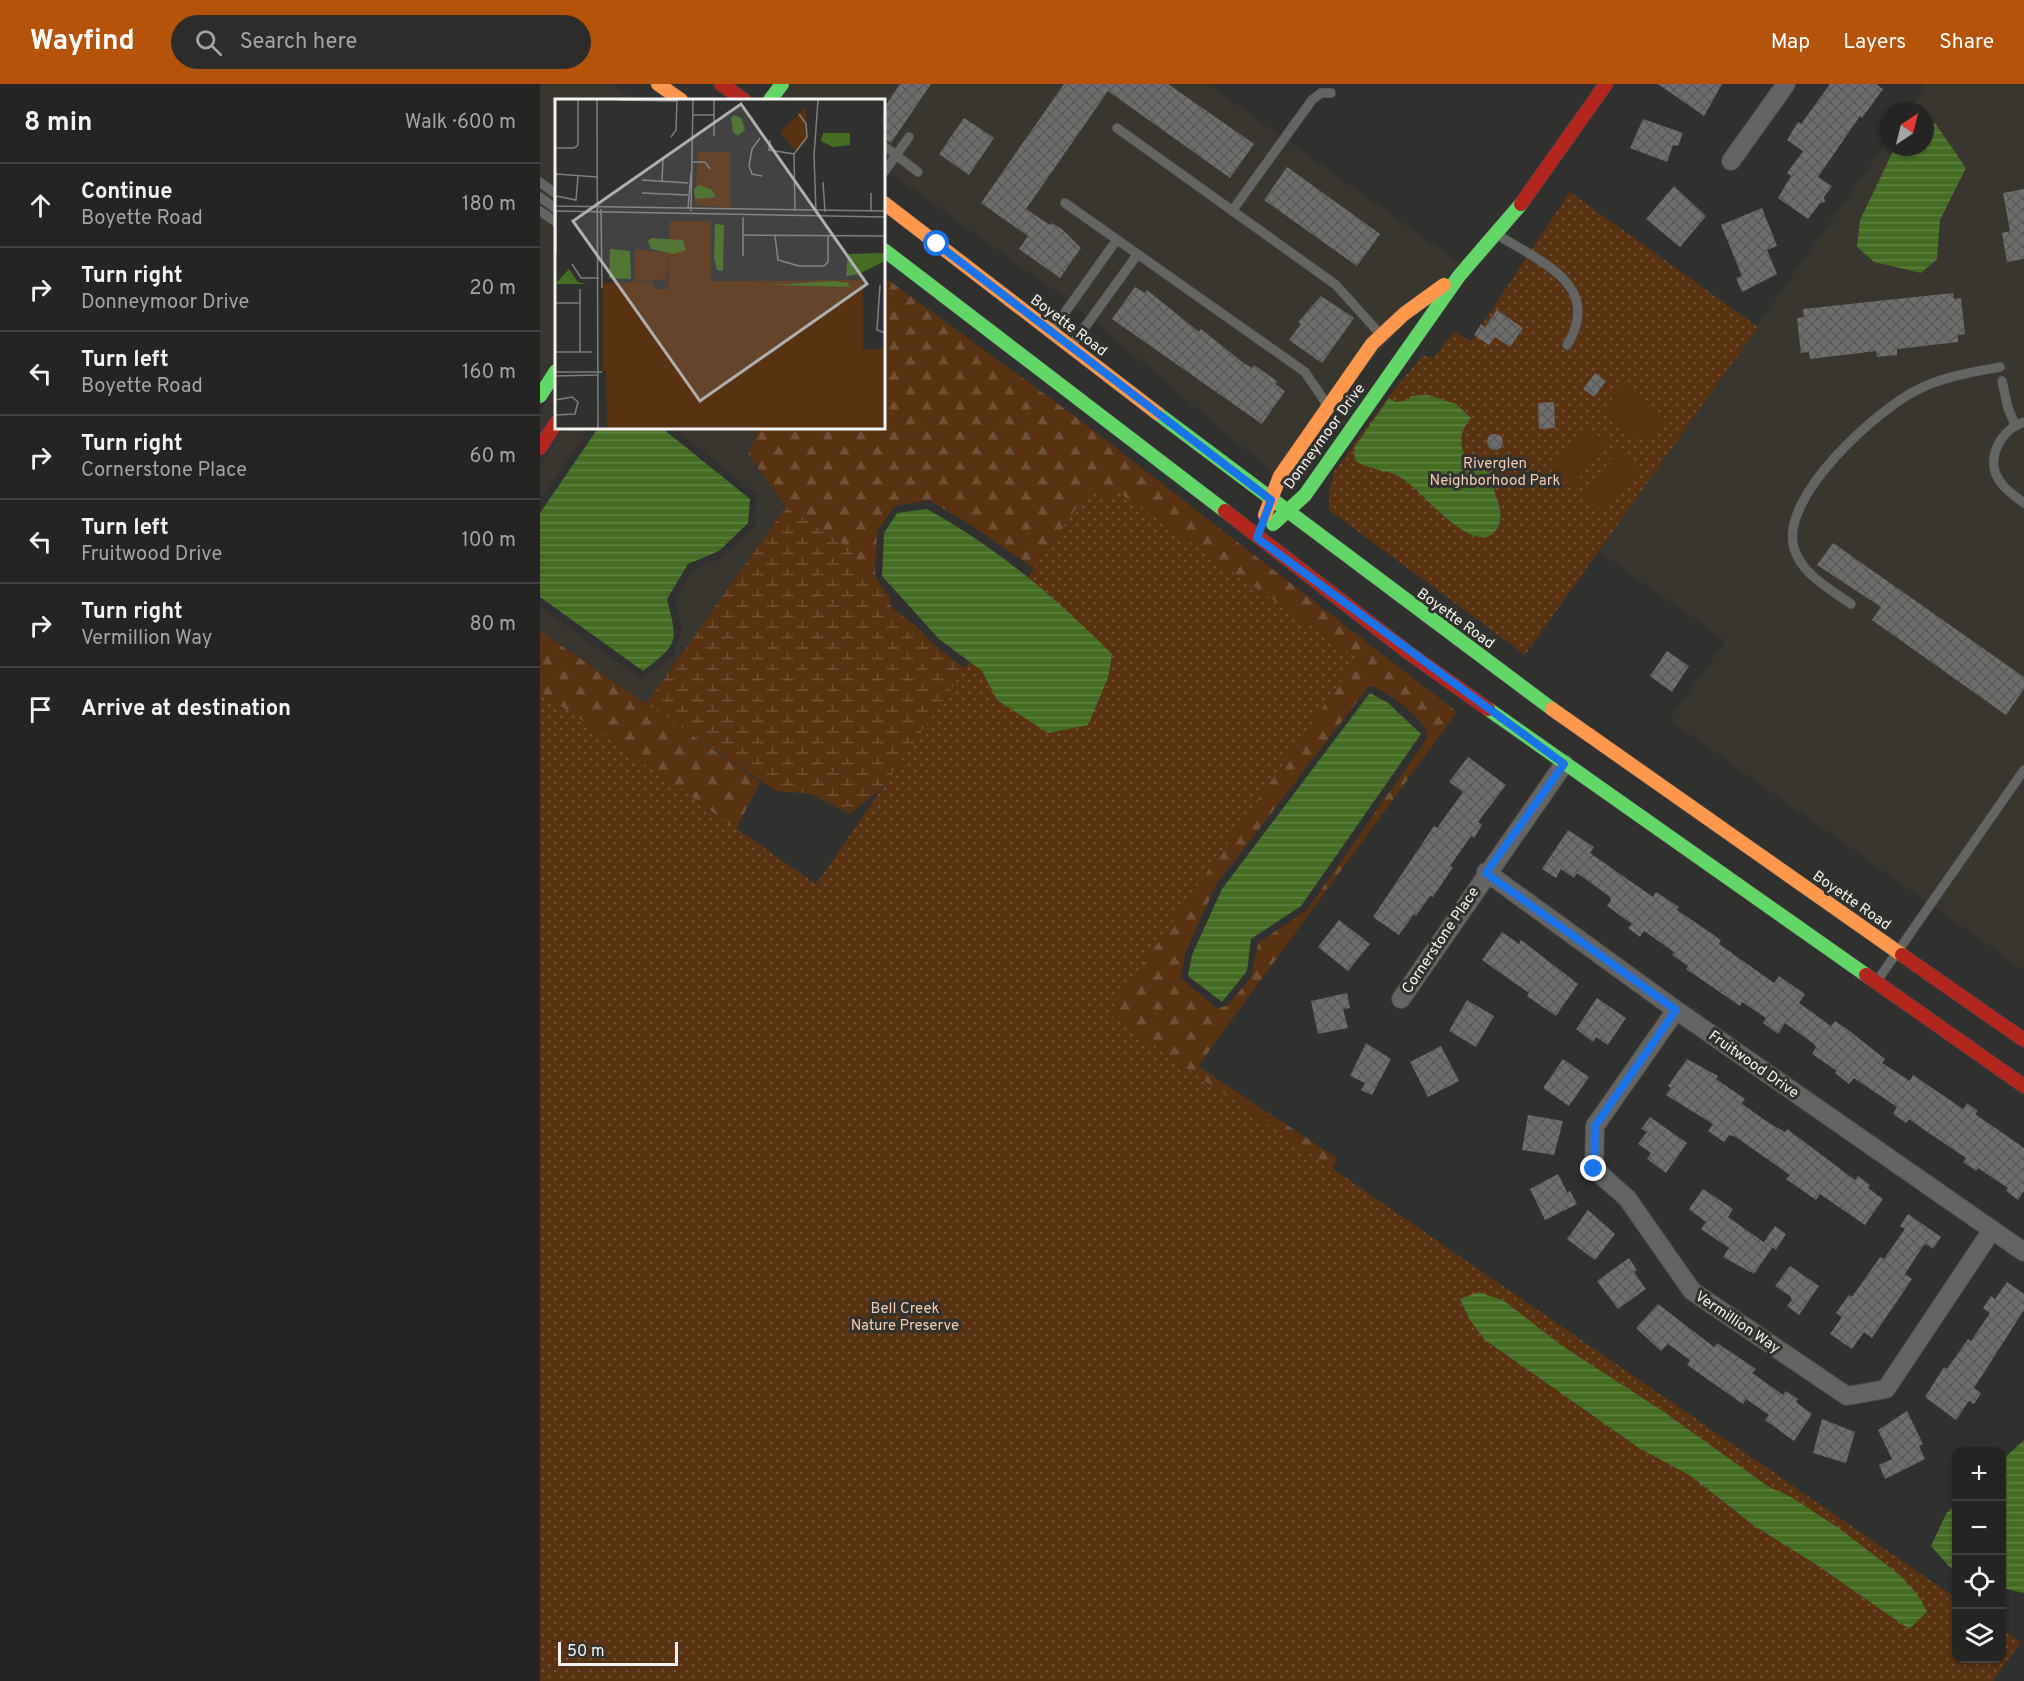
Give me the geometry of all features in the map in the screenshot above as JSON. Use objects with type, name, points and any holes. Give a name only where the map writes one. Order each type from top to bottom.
[{"type":"main road","points":[[658,84],[680,99]]},
{"type":"main road","points":[[721,84],[742,99]]},
{"type":"main road","points":[[744,99],[754,84]]},
{"type":"main road","points":[[771,99],[782,84]]},
{"type":"main road","name":"Donneymoor Drive","points":[[1257,538],[1305,495],[1458,276],[1498,235],[1529,195],[1606,84]]},
{"type":"main road","name":"Boyette Road","points":[[885,205],[1286,512],[1581,730],[2023,1038]]},
{"type":"main road","points":[[885,251],[1257,538],[1564,764],[2024,1086]]},
{"type":"main road","name":"Donneymoor Drive","points":[[1257,538],[1280,476],[1357,363],[1381,335],[1404,314],[1458,276]]},
{"type":"main road","points":[[540,396],[555,373]]},
{"type":"main road","points":[[540,448],[555,425]]},
{"type":"street","points":[[1731,161],[1786,84]]},
{"type":"street","name":"Cornerstone Place","points":[[1401,999],[1486,873],[1564,764]]},
{"type":"street","name":"Fruitwood Drive","points":[[1486,873],[1676,1010],[2024,1252]]},
{"type":"street","name":"Vermillion Way","points":[[1676,1010],[1595,1126],[1594,1169],[1628,1198],[1692,1291],[1847,1396],[1886,1389],[1992,1230]]},
{"type":"lane","points":[[1232,211],[1312,100],[1321,93],[1331,93]]},
{"type":"lane","points":[[1117,128],[1336,285],[1381,335]]},
{"type":"lane","points":[[885,171],[909,137]]},
{"type":"lane","points":[[885,147],[918,172]]},
{"type":"lane","points":[[540,182],[555,193]]},
{"type":"lane","points":[[540,197],[555,208]]},
{"type":"lane","points":[[1065,203],[1305,372],[1328,406]]},
{"type":"lane","points":[[540,210],[555,221]]},
{"type":"lane","points":[[1498,235],[1569,282],[1575,293],[1579,316],[1567,345]]},
{"type":"lane","points":[[1052,332],[1116,241]]},
{"type":"lane","points":[[1071,346],[1137,255]]},
{"type":"lane","points":[[1851,604],[1804,568],[1794,548],[1793,530],[1810,488],[1857,434],[1900,399],[1949,378],[2000,367]]},
{"type":"lane","points":[[2002,381],[2008,408],[2020,424],[2001,441],[1995,453],[1994,465],[1999,481],[2024,503]]},
{"type":"lane","points":[[1876,983],[2024,770]]},
{"type":"shaded area","points":[[540,84],[612,84],[634,99],[555,99],[555,358],[540,381]]},
{"type":"shaded area","points":[[791,84],[1208,84],[1459,263],[1272,472],[1073,304],[885,169],[885,99],[788,99],[783,96]]},
{"type":"shaded area","points":[[1927,84],[2024,84],[2024,970],[1669,720],[1726,641],[1598,551],[1880,152],[1880,156],[1934,156],[1934,102],[1914,102]]},
{"type":"shaded area","points":[[1935,123],[1966,168],[1940,220],[1937,259],[1921,273],[1874,262],[1857,247],[1860,220],[1891,156],[1934,156]]},
{"type":"shaded area","points":[[555,388],[555,410],[540,433],[540,411]]},
{"type":"shaded area","points":[[1428,395],[1456,404],[1471,418],[1465,427],[1461,444],[1468,459],[1483,470],[1493,473],[1493,487],[1499,507],[1498,527],[1489,536],[1477,537],[1464,531],[1435,509],[1402,478],[1365,466],[1355,460],[1354,448],[1389,398],[1396,402],[1408,400],[1411,396]]},
{"type":"shaded area","points":[[563,429],[588,429],[540,500],[540,463]]},
{"type":"shaded area","points":[[597,429],[663,429],[750,499],[748,523],[719,551],[688,564],[667,599],[673,625],[673,641],[663,654],[643,671],[540,597],[540,513]]},
{"type":"shaded area","points":[[675,429],[760,429],[748,454],[786,507],[646,704],[540,631],[540,607],[641,679],[673,657],[682,628],[675,599],[693,570],[724,557],[755,526],[756,494]]},
{"type":"shaded area","points":[[927,509],[979,541],[1025,575],[1112,654],[1108,678],[1088,725],[1048,733],[997,700],[982,671],[939,639],[882,576],[884,533],[897,513]]},
{"type":"shaded area","points":[[1370,693],[1388,703],[1421,734],[1301,906],[1251,939],[1247,971],[1222,1002],[1188,976],[1192,955],[1222,889]]},
{"type":"shaded area","points":[[1479,1292],[1504,1301],[1561,1345],[1664,1412],[1769,1487],[1791,1497],[1840,1529],[1901,1576],[1920,1598],[1927,1612],[1909,1629],[1817,1565],[1753,1525],[1691,1476],[1639,1448],[1485,1340],[1469,1319],[1460,1299]]},
{"type":"shaded area","points":[[2024,1440],[2024,1593],[2006,1589],[2006,1456]]},
{"type":"shaded area","points":[[1952,1507],[1952,1570],[1931,1546],[1946,1514]]},
{"type":"green space","name":"Riverglen Neighborhood Park","points":[[1570,192],[1758,327],[1525,655],[1329,510],[1329,492],[1334,472],[1389,396],[1423,355],[1433,358],[1454,332],[1471,341]]},
{"type":"green space","points":[[885,278],[1072,414],[1457,712],[1198,1066],[1337,1158],[1312,1221],[899,1681],[1064,596],[1029,565],[971,525],[929,500],[895,506],[877,531],[875,576],[884,591],[860,575],[851,550],[786,507],[748,454],[760,429],[885,429]],"holes":[[[1369,686],[1385,692],[1414,715],[1428,737],[1307,910],[1258,943],[1252,976],[1227,1006],[1217,1008],[1181,978],[1185,953],[1216,885]]]},
{"type":"green space","points":[[1621,385],[1665,417],[1647,444],[1603,412]]},
{"type":"green space","points":[[1585,427],[1607,442],[1572,488],[1550,473]]},
{"type":"green space","points":[[1618,450],[1640,466],[1604,511],[1583,496]]},
{"type":"green space","name":"Bell Creek Nature Preserve","points":[[1090,488],[1107,499],[1114,489],[1357,658],[1108,1014],[1952,1595],[1952,1663],[2006,1663],[1993,1681],[540,1681],[540,691],[816,884]]},
{"type":"green space","points":[[786,507],[852,550],[860,575],[884,590],[891,598],[889,599],[892,608],[915,625],[934,645],[976,677],[909,766],[850,814],[811,794],[776,791],[646,704]]},
{"type":"green space","points":[[540,631],[760,782],[730,841],[540,1014]]},
{"type":"green space","name":"Bell Creek Nature Preserve","points":[[2006,1632],[2021,1642],[2006,1663]]},
{"type":"building","points":[[900,84],[931,84],[891,143],[885,140],[885,106]]},
{"type":"building","points":[[1064,84],[1168,84],[1254,144],[1230,178],[1108,91],[1026,209],[1050,225],[1052,223],[1063,230],[1081,248],[1060,278],[1019,249],[1028,236],[981,203]]},
{"type":"building","points":[[1658,84],[1722,84],[1704,116]]},
{"type":"building","points":[[1830,84],[1876,84],[1883,89],[1862,118],[1860,116],[1818,177],[1832,186],[1824,197],[1825,202],[1820,203],[1808,219],[1778,198],[1791,176],[1787,173],[1803,151],[1787,140],[1798,122],[1801,124]]},
{"type":"building","points":[[964,118],[994,138],[969,175],[939,154]]},
{"type":"building","points":[[1643,119],[1683,133],[1678,146],[1673,145],[1667,162],[1630,148]]},
{"type":"building","points":[[1287,167],[1380,234],[1357,266],[1264,200]]},
{"type":"building","points":[[1674,186],[1706,216],[1680,247],[1646,219]]},
{"type":"building","points":[[2024,189],[2024,259],[2007,262],[2002,233],[2010,231],[2003,193]]},
{"type":"building","points":[[1762,208],[1777,246],[1767,250],[1777,274],[1742,292],[1736,278],[1742,276],[1721,225]]},
{"type":"building","points":[[1135,287],[1145,293],[1147,290],[1199,332],[1201,329],[1242,362],[1252,368],[1254,365],[1277,381],[1275,384],[1285,391],[1262,424],[1112,319]]},
{"type":"building","points":[[1953,293],[1954,299],[1961,298],[1965,334],[1958,335],[1958,342],[1897,349],[1897,355],[1877,357],[1876,351],[1810,359],[1809,352],[1801,353],[1797,318],[1804,317],[1803,309]]},
{"type":"building","points":[[1321,296],[1354,318],[1322,363],[1289,340],[1301,324],[1298,322]]},
{"type":"building","points":[[1497,310],[1523,328],[1510,347],[1495,337],[1489,345],[1474,335],[1481,324],[1485,327]]},
{"type":"building","points":[[1595,373],[1606,381],[1594,397],[1583,389]]},
{"type":"building","points":[[1554,402],[1555,428],[1539,429],[1538,403]]},
{"type":"building","points":[[1495,434],[1501,436],[1503,442],[1501,448],[1495,450],[1489,448],[1487,442],[1489,436]]},
{"type":"building","points":[[1833,543],[2024,677],[2024,689],[2006,715],[1872,620],[1881,607],[1817,565]]},
{"type":"building","points":[[1667,651],[1689,666],[1672,692],[1650,676]]},
{"type":"building","points":[[1468,757],[1506,785],[1478,822],[1482,825],[1474,838],[1471,836],[1450,866],[1453,867],[1433,897],[1430,896],[1399,935],[1373,917],[1434,826],[1437,828],[1463,792],[1449,782]]},
{"type":"building","points":[[1568,830],[1594,847],[1590,853],[1653,897],[1656,892],[1679,907],[1677,910],[1721,940],[1719,944],[1774,983],[1779,976],[1805,994],[1799,1003],[1831,1026],[1835,1021],[1847,1029],[1885,1059],[1882,1063],[1910,1081],[1913,1075],[1963,1109],[1967,1103],[1978,1111],[1975,1114],[2024,1148],[2024,1191],[2018,1200],[2006,1191],[2008,1188],[1978,1168],[1976,1171],[1963,1162],[1966,1158],[1909,1119],[1906,1123],[1893,1114],[1897,1107],[1854,1078],[1849,1084],[1835,1073],[1837,1071],[1812,1054],[1816,1047],[1814,1044],[1785,1023],[1778,1034],[1763,1023],[1766,1018],[1742,1002],[1740,1006],[1686,969],[1688,966],[1672,955],[1674,952],[1644,931],[1640,937],[1628,928],[1632,924],[1607,906],[1611,900],[1609,896],[1577,873],[1574,878],[1561,869],[1556,878],[1542,869]]},
{"type":"building","points":[[1339,920],[1370,944],[1348,971],[1318,947]]},
{"type":"building","points":[[1502,932],[1519,944],[1521,940],[1578,984],[1556,1016],[1527,996],[1529,993],[1482,960]]},
{"type":"building","points":[[1347,993],[1350,1008],[1343,1009],[1348,1028],[1318,1034],[1311,1001]]},
{"type":"building","points":[[1597,998],[1626,1018],[1608,1045],[1596,1037],[1593,1042],[1576,1029]]},
{"type":"building","points":[[1467,1000],[1494,1016],[1476,1047],[1449,1031]]},
{"type":"building","points":[[1366,1043],[1391,1059],[1372,1095],[1361,1090],[1365,1083],[1350,1076]]},
{"type":"building","points":[[1441,1046],[1459,1081],[1428,1097],[1410,1062]]},
{"type":"building","points":[[1563,1059],[1589,1077],[1569,1106],[1543,1088]]},
{"type":"building","points":[[1687,1059],[1718,1076],[1716,1079],[1745,1099],[1742,1104],[1769,1123],[1785,1132],[1787,1129],[1855,1180],[1858,1176],[1870,1185],[1868,1188],[1883,1199],[1865,1225],[1820,1194],[1816,1200],[1786,1179],[1790,1175],[1736,1137],[1729,1135],[1724,1142],[1708,1131],[1713,1124],[1666,1095],[1671,1088],[1668,1086]]},
{"type":"building","points":[[1528,1115],[1563,1121],[1554,1155],[1522,1150]]},
{"type":"building","points":[[1650,1117],[1687,1143],[1666,1173],[1647,1159],[1651,1153],[1638,1144],[1647,1132],[1641,1129]]},
{"type":"building","points":[[1558,1174],[1567,1192],[1570,1191],[1577,1204],[1545,1220],[1530,1189]]},
{"type":"building","points":[[1703,1189],[1733,1209],[1728,1217],[1772,1248],[1754,1274],[1723,1257],[1729,1248],[1701,1229],[1706,1222],[1689,1209]]},
{"type":"building","points":[[1588,1210],[1615,1234],[1595,1260],[1567,1239]]},
{"type":"building","points":[[1908,1214],[1941,1237],[1933,1249],[1926,1244],[1923,1246],[1905,1274],[1912,1279],[1872,1338],[1864,1332],[1852,1349],[1830,1334],[1842,1317],[1836,1313],[1849,1295],[1852,1297],[1880,1257],[1884,1259],[1905,1229],[1900,1226]]},
{"type":"building","points":[[1775,1226],[1786,1234],[1776,1250],[1764,1242]]},
{"type":"building","points":[[1629,1258],[1637,1270],[1634,1272],[1646,1289],[1618,1309],[1597,1281]]},
{"type":"building","points":[[1790,1266],[1819,1286],[1799,1315],[1787,1306],[1792,1300],[1790,1296],[1775,1286]]},
{"type":"building","points":[[2007,1282],[2024,1294],[2024,1310],[1974,1388],[1981,1393],[1974,1404],[1969,1401],[1956,1420],[1925,1397],[1944,1367],[1947,1369],[1968,1339],[1971,1341],[1990,1313],[1983,1308],[1991,1296],[1995,1299]]},
{"type":"building","points":[[1658,1304],[1714,1347],[1717,1343],[1756,1369],[1752,1373],[1783,1395],[1786,1391],[1798,1399],[1796,1402],[1812,1414],[1794,1441],[1765,1420],[1769,1415],[1746,1399],[1743,1404],[1687,1365],[1690,1360],[1668,1344],[1661,1351],[1636,1328]]},
{"type":"building","points":[[1907,1411],[1923,1444],[1919,1446],[1925,1459],[1885,1479],[1879,1465],[1892,1459],[1878,1430]]},
{"type":"building","points":[[1822,1419],[1855,1432],[1846,1463],[1813,1453]]},
{"type":"traffic: fast","points":[[771,99],[782,84]]},
{"type":"traffic: fast","points":[[1273,524],[1305,495],[1459,276],[1521,204]]},
{"type":"traffic: fast","points":[[885,251],[1225,511]]},
{"type":"traffic: fast","points":[[540,396],[555,373]]},
{"type":"traffic: fast","points":[[1157,413],[1552,709]]},
{"type":"traffic: fast","points":[[1488,709],[1866,975]]},
{"type":"traffic: slow","points":[[658,84],[680,99]]},
{"type":"traffic: slow","points":[[885,204],[1157,413]]},
{"type":"traffic: slow","points":[[1265,515],[1280,476],[1372,344],[1404,314],[1444,285]]},
{"type":"traffic: slow","points":[[1552,709],[1902,955]]},
{"type":"traffic: jam","points":[[721,84],[743,99]]},
{"type":"traffic: jam","points":[[1521,204],[1606,84]]},
{"type":"traffic: jam","points":[[540,448],[555,425]]},
{"type":"traffic: jam","points":[[1225,511],[1409,653],[1488,709]]},
{"type":"traffic: jam","points":[[1902,955],[2024,1040]]},
{"type":"traffic: jam","points":[[1866,975],[2024,1086]]},
{"type":"route","points":[[937,244],[1271,500],[1257,538],[1564,764],[1486,873],[1676,1010],[1595,1126],[1594,1169]]}]
